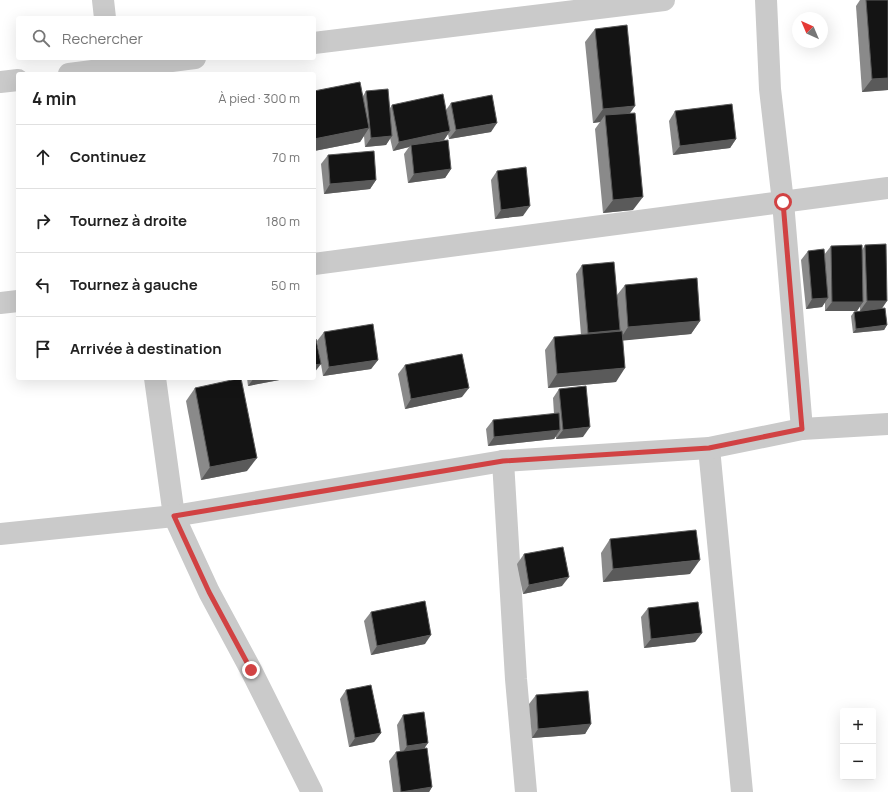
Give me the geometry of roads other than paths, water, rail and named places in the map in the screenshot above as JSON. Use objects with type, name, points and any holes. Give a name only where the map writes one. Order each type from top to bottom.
[{"type":"street","points":[[103,0],[105,16]]},
{"type":"street","points":[[316,42],[664,0]]},
{"type":"street","points":[[766,0],[770,89],[783,202],[802,429]]},
{"type":"street","points":[[81,72],[111,67],[176,60]]},
{"type":"street","points":[[0,82],[16,80]]},
{"type":"street","points":[[316,264],[888,188]]},
{"type":"street","points":[[0,303],[16,301]]},
{"type":"street","points":[[155,380],[174,516],[209,592],[251,670],[312,792]]},
{"type":"street","points":[[0,534],[174,516],[503,461],[709,448],[802,429],[888,424]]},
{"type":"street","points":[[709,448],[742,792]]},
{"type":"street","points":[[503,461],[516,679],[526,792]]}]
